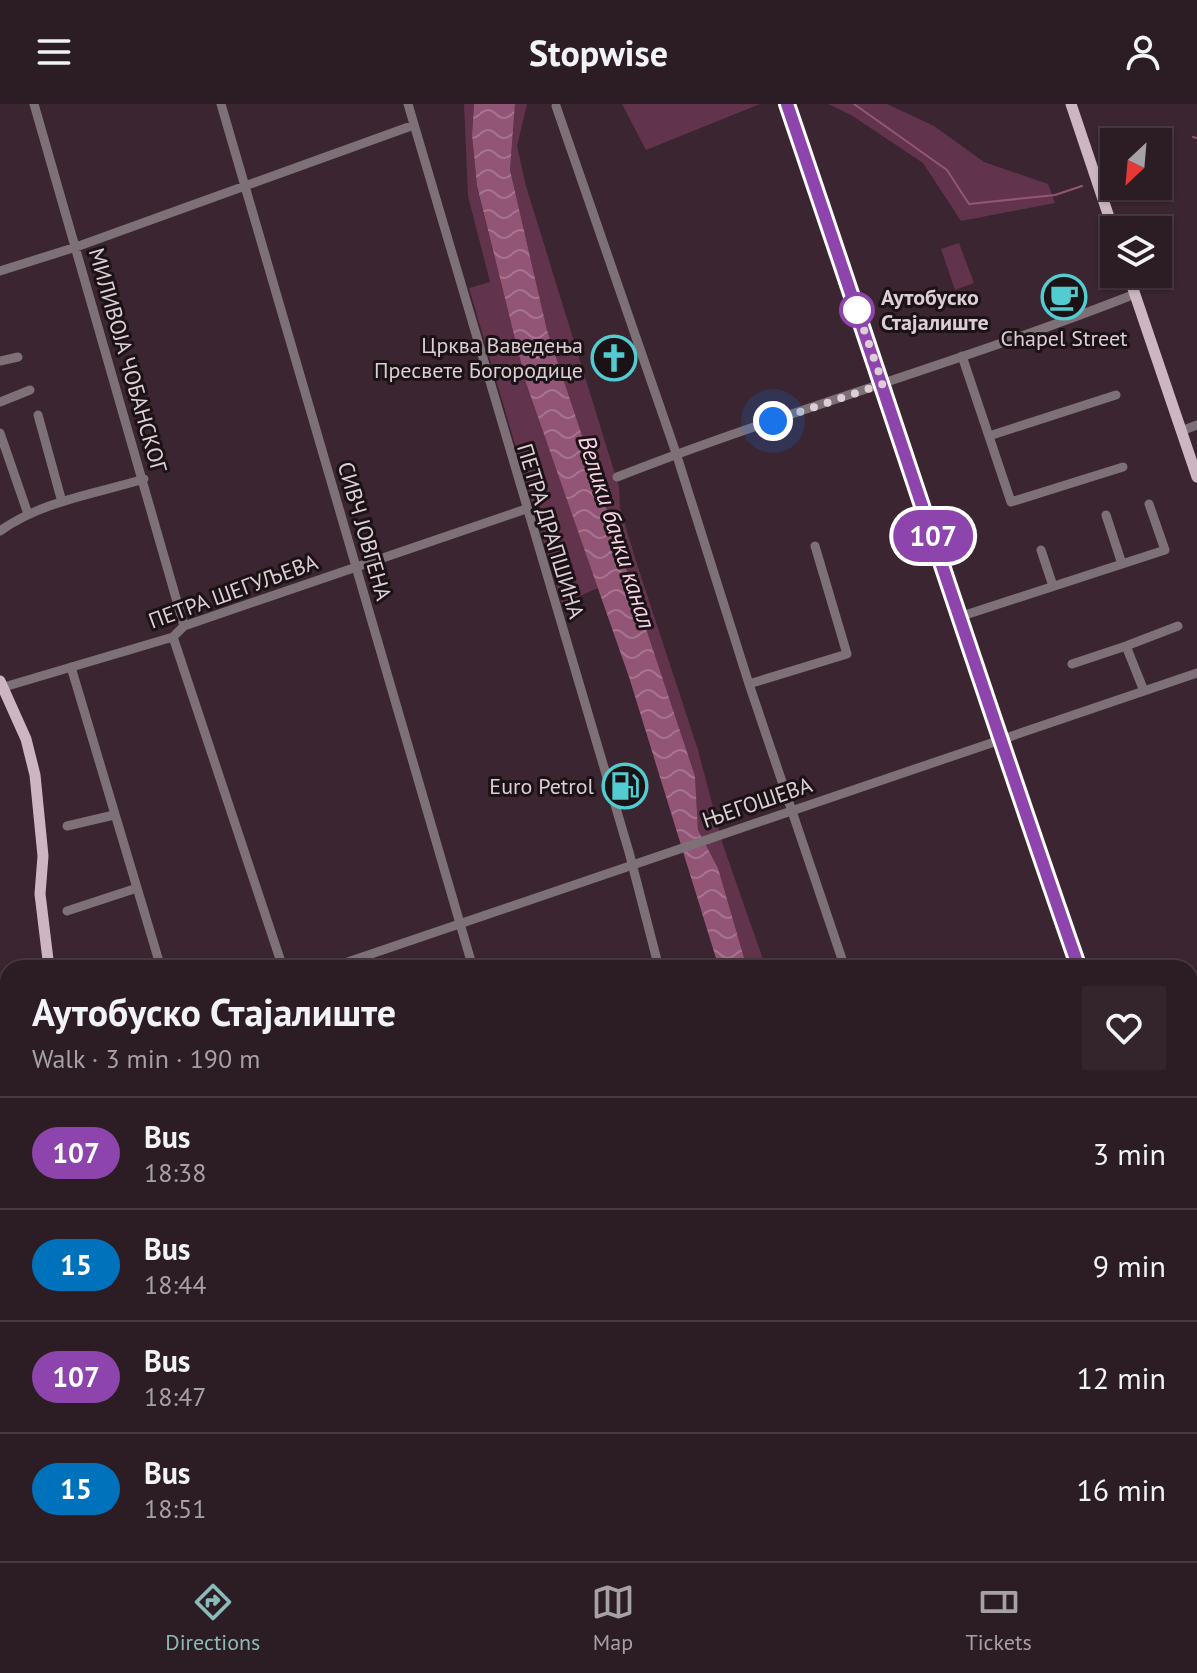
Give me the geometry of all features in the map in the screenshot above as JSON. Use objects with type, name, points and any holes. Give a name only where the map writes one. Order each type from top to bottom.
[{"type":"main road","points":[[1071,104],[1109,216]]},
{"type":"main road","points":[[1133,288],[1197,477]]},
{"type":"main road","points":[[2,684],[26,739],[35,775],[43,856],[40,894],[48,960]]},
{"type":"street","name":"МИЛИВОЈА ЧОБАНСКОГ","points":[[34,104],[184,626]]},
{"type":"street","name":"СИВЧ ЈОВГЕНА","points":[[221,104],[471,960]]},
{"type":"street","name":"ПЕТРА ДРАПШИНА","points":[[408,104],[632,865],[657,960]]},
{"type":"street","points":[[787,104],[999,739],[1076,960]]},
{"type":"street","points":[[556,106],[676,453],[749,684],[842,960]]},
{"type":"street","points":[[0,271],[76,247],[414,125]]},
{"type":"street","points":[[617,477],[676,453],[883,384],[1135,294]]},
{"type":"street","points":[[962,356],[1011,502],[1123,467]]},
{"type":"street","points":[[0,361],[18,357]]},
{"type":"street","points":[[0,402],[30,390]]},
{"type":"street","points":[[989,436],[1116,395]]},
{"type":"street","points":[[38,415],[62,502]]},
{"type":"street","points":[[1181,431],[1197,425]]},
{"type":"street","points":[[0,433],[28,514]]},
{"type":"street","points":[[0,531],[28,514],[144,479]]},
{"type":"street","points":[[959,617],[1165,550],[1149,504]]},
{"type":"street","name":"ПЕТРА ШЕГУЉЕВА","points":[[2,684],[173,637],[184,626],[526,509]]},
{"type":"street","points":[[1106,515],[1122,564]]},
{"type":"street","points":[[749,684],[847,654],[815,546]]},
{"type":"street","points":[[1041,550],[1053,586]]},
{"type":"street","points":[[1072,664],[1178,626]]},
{"type":"street","points":[[173,637],[280,960]]},
{"type":"street","points":[[1126,646],[1144,691]]},
{"type":"street","points":[[71,667],[159,960]]},
{"type":"street","name":"ЊЕГОШЕВА","points":[[354,960],[1197,673]]},
{"type":"street","points":[[67,826],[114,815]]},
{"type":"street","points":[[67,911],[137,888]]},
{"type":"green space","points":[[464,104],[474,104],[472,135],[477,187],[526,383],[598,588],[562,604],[469,288],[490,282],[468,196]]},
{"type":"green space","points":[[515,104],[527,104],[517,146],[526,186],[619,487],[620,508],[635,558],[698,750],[723,845],[763,960],[745,960],[718,868],[698,830],[695,776],[547,330],[510,170]]},
{"type":"green space","points":[[622,104],[760,104],[646,150]]},
{"type":"green space","points":[[828,104],[887,104],[934,126],[984,162],[1048,184],[1055,203],[961,221],[923,163],[851,115]]},
{"type":"green space","points":[[959,243],[974,283],[955,290],[941,249]]},
{"type":"water","points":[[474,104],[515,104],[510,170],[547,330],[695,776],[698,830],[718,868],[745,960],[717,960],[629,677],[526,383],[477,186],[472,135]]},
{"type":"waterway","points":[[854,104],[947,170],[969,204],[1055,195],[1082,186]]},
{"type":"waterway","points":[[1193,137],[1197,138]]},
{"type":"bus line","name":"107","points":[[787,104],[999,739],[1076,960]]},
{"type":"place","name":"Chapel Street","points":[[1064,297]]},
{"type":"place","name":"Аутобуско Стајалиште","points":[[857,310]]},
{"type":"place","name":"Црква Ваведења Пресвете Богородице","points":[[614,358]]},
{"type":"place","name":"Euro Petrol","points":[[625,786]]},
{"type":"route","points":[[773,421],[883,384],[857,310]]},
{"type":"water label","name":"Велики бачки канал","points":[[617,532]]}]
